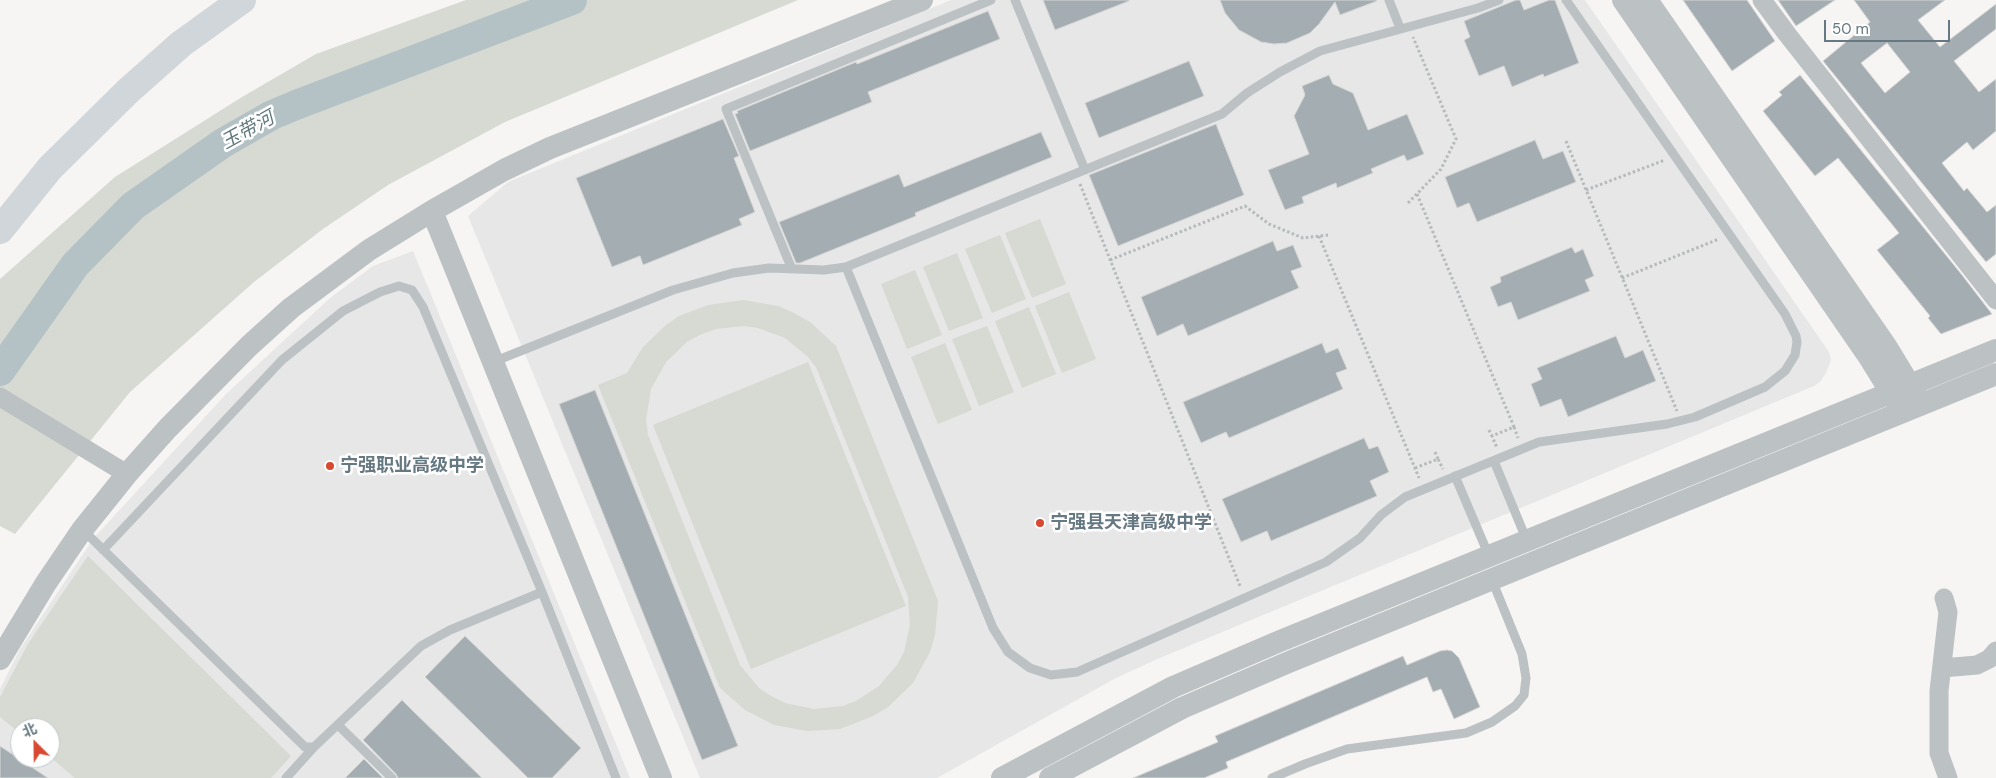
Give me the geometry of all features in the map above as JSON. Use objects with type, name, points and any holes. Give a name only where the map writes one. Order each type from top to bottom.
[{"type":"highway","points":[[0,230],[50,168],[128,90],[230,3]]},
{"type":"street","points":[[0,659],[46,582],[82,530],[127,474],[209,385],[291,308],[369,250],[504,170],[550,148],[922,0]]},
{"type":"street","points":[[1623,0],[1863,349],[1900,389],[1912,408]]},
{"type":"street","points":[[1647,0],[1880,338],[1900,389]]},
{"type":"street","points":[[1762,0],[1786,34],[1996,300]]},
{"type":"street","points":[[432,211],[661,778]]},
{"type":"street","points":[[1002,778],[1173,687],[1527,540],[1996,350]]},
{"type":"street","points":[[1050,778],[1182,708],[1996,374]]},
{"type":"street","points":[[0,397],[127,474]]},
{"type":"street","points":[[1944,598],[1948,612],[1939,691],[1939,753],[1948,778]]},
{"type":"street","points":[[1942,668],[1977,665],[1989,659],[1996,651]]},
{"type":"lane","points":[[791,267],[726,109],[991,0]]},
{"type":"lane","points":[[1015,0],[1080,172]]},
{"type":"lane","points":[[1389,0],[1404,27]]},
{"type":"lane","points":[[493,362],[673,290],[733,273],[769,268],[791,267],[824,270],[846,267],[1222,114],[1247,93],[1302,59],[1351,41],[1478,8],[1499,0]]},
{"type":"lane","points":[[846,267],[993,628],[1008,652],[1030,668],[1051,675],[1077,672],[1326,562],[1360,538],[1381,515],[1405,497],[1423,489],[1539,442],[1681,421],[1765,388],[1785,371],[1795,355],[1796,336],[1785,314],[1566,0]]},
{"type":"lane","points":[[103,550],[282,360],[343,311],[380,292],[399,286],[412,290],[423,307],[542,592],[616,778]]},
{"type":"lane","points":[[1494,461],[1527,540]]},
{"type":"lane","points":[[1456,476],[1489,556]]},
{"type":"lane","points":[[82,530],[305,746],[314,747]]},
{"type":"lane","points":[[1272,778],[1347,749],[1466,733],[1492,722],[1515,706],[1524,695],[1526,678],[1522,654],[1492,580]]},
{"type":"lane","points":[[286,778],[314,747],[421,646],[450,630],[542,592]]},
{"type":"lane","points":[[338,725],[392,778]]},
{"type":"path","points":[[1404,27],[1456,140],[1441,169],[1408,203]]},
{"type":"path","points":[[1566,141],[1681,421]]},
{"type":"path","points":[[1586,190],[1675,157]]},
{"type":"path","points":[[1080,172],[1110,260],[1245,598]]},
{"type":"path","points":[[1416,194],[1514,428],[1492,436]]},
{"type":"path","points":[[1110,260],[1245,206],[1269,224],[1303,238],[1328,235]]},
{"type":"path","points":[[1622,278],[1730,235]]},
{"type":"path","points":[[1319,236],[1423,489]]},
{"type":"path","points":[[1489,430],[1498,450]]},
{"type":"path","points":[[1435,452],[1444,472]]},
{"type":"path","points":[[1415,468],[1438,459]]},
{"type":"shaded area","points":[[466,0],[798,0],[505,122],[388,185],[323,229],[254,282],[130,392],[15,534],[0,526],[0,279],[115,177],[242,97],[316,54]]},
{"type":"shaded area","name":"宁强县天津高级中学","points":[[951,0],[1585,0],[1829,352],[1831,360],[1826,373],[1820,382],[1814,386],[1155,660],[1116,678],[937,778],[700,778],[468,216],[508,182]]},
{"type":"shaded area","points":[[1040,219],[1066,284],[1032,298],[1005,233]]},
{"type":"shaded area","points":[[1000,235],[1026,299],[992,313],[965,249]]},
{"type":"shaded area","name":"宁强职业高级中学","points":[[413,251],[630,778],[0,778],[0,689],[20,649],[93,539],[226,394],[330,298],[373,266]]},
{"type":"shaded area","points":[[957,253],[983,318],[949,331],[923,267]]},
{"type":"shaded area","points":[[915,270],[942,335],[907,349],[881,284]]},
{"type":"shaded area","points":[[1069,292],[1096,359],[1062,373],[1035,306]]},
{"type":"shaded area","points":[[743,300],[778,306],[810,322],[836,346],[938,601],[935,635],[930,652],[913,683],[888,707],[873,716],[840,729],[807,731],[774,725],[745,710],[720,688],[598,385],[627,373],[643,347],[666,325],[679,316],[708,305]],"holes":[[[744,326],[758,328],[785,338],[807,356],[816,367],[908,597],[910,625],[904,652],[897,665],[879,686],[856,701],[843,706],[814,709],[785,703],[759,688],[740,665],[648,435],[646,420],[651,389],[666,362],[688,341],[702,334],[716,329]]]},
{"type":"shaded area","points":[[1029,307],[1056,374],[1022,388],[995,321]]},
{"type":"shaded area","points":[[987,326],[1014,392],[979,406],[952,339]]},
{"type":"shaded area","points":[[945,343],[972,410],[938,424],[911,357]]},
{"type":"shaded area","points":[[808,362],[906,606],[751,669],[653,425]]},
{"type":"shaded area","points":[[88,556],[291,756],[271,778],[75,778],[60,765],[60,718],[10,718],[10,725],[0,717],[0,697],[28,644]]},
{"type":"building","points":[[1043,0],[1129,0],[1129,1],[1055,30]]},
{"type":"building","points":[[1220,0],[1377,1],[1340,15],[1335,2],[1310,33],[1287,43],[1274,44],[1261,42],[1239,30],[1225,13]]},
{"type":"building","points":[[1520,0],[1524,10],[1549,0],[1555,0],[1579,63],[1544,77],[1543,74],[1512,87],[1504,66],[1479,76],[1464,40],[1470,37],[1464,21]]},
{"type":"building","points":[[1683,0],[1747,0],[1775,41],[1732,71]]},
{"type":"building","points":[[1778,0],[1835,0],[1796,26]]},
{"type":"building","points":[[1854,0],[1945,0],[1918,20],[1940,47],[1996,4],[1996,29],[1954,61],[1979,92],[1996,79],[1996,131],[1973,150],[1967,142],[1942,163],[1964,191],[1967,188],[1987,212],[1996,205],[1996,254],[1986,262],[1823,61],[1870,22]],"holes":[[[1887,43],[1910,72],[1885,93],[1861,63]]]},
{"type":"building","points":[[988,11],[1000,39],[868,92],[872,102],[750,151],[735,114],[738,113],[737,111]]},
{"type":"building","points":[[1189,61],[1204,96],[1099,138],[1085,103]]},
{"type":"building","points":[[1329,75],[1333,84],[1353,93],[1368,130],[1407,114],[1424,154],[1407,161],[1404,155],[1371,169],[1373,173],[1337,188],[1336,183],[1302,197],[1304,203],[1285,210],[1268,170],[1309,154],[1294,116],[1305,95],[1302,86]]},
{"type":"building","points":[[1800,75],[1992,314],[1941,334],[1928,318],[1930,316],[1877,250],[1899,233],[1838,158],[1815,176],[1763,111],[1782,95],[1779,92]]},
{"type":"building","points":[[723,119],[739,156],[734,158],[755,212],[739,219],[742,225],[643,265],[640,256],[612,267],[576,178]]},
{"type":"building","points":[[1216,124],[1244,195],[1118,246],[1089,175]]},
{"type":"building","points":[[1041,132],[1052,157],[915,213],[916,216],[796,263],[779,222],[899,174],[904,187]]},
{"type":"building","points":[[1535,140],[1543,159],[1563,151],[1576,182],[1477,222],[1469,203],[1457,208],[1445,177]]},
{"type":"building","points":[[1273,241],[1277,251],[1293,245],[1302,267],[1291,271],[1299,288],[1188,336],[1183,324],[1157,336],[1141,297]]},
{"type":"building","points":[[1572,247],[1575,253],[1583,249],[1594,276],[1585,280],[1590,291],[1518,320],[1511,302],[1498,307],[1490,287],[1501,282],[1500,277]]},
{"type":"building","points":[[1616,336],[1625,358],[1643,350],[1656,381],[1568,417],[1561,399],[1540,407],[1531,384],[1542,379],[1537,368]]},
{"type":"building","points":[[1322,343],[1326,353],[1338,348],[1347,369],[1336,373],[1343,389],[1229,438],[1226,432],[1201,443],[1183,402]]},
{"type":"building","points":[[595,390],[738,746],[702,760],[559,404]]},
{"type":"building","points":[[1364,438],[1369,449],[1378,446],[1389,472],[1370,481],[1377,496],[1271,541],[1267,531],[1241,542],[1222,499]]},
{"type":"building","points":[[465,636],[581,748],[552,778],[528,778],[425,677]]},
{"type":"building","points":[[1440,651],[1452,651],[1459,658],[1480,707],[1454,719],[1441,689],[1433,692],[1427,677],[1226,762],[1228,768],[1204,778],[1133,778],[1218,742],[1215,736],[1403,656],[1407,665]]},
{"type":"building","points":[[402,700],[482,778],[398,778],[363,740]]},
{"type":"building","points":[[0,746],[10,753],[10,768],[33,768],[48,778],[0,778]]},
{"type":"building","points":[[364,759],[383,778],[345,778]]},
{"type":"waterway","name":"玉带河","points":[[0,371],[75,265],[133,206],[223,143],[272,115],[296,105],[572,0]]},
{"type":"place","name":"宁强职业高级中学","points":[[330,466]]},
{"type":"place","name":"宁强县天津高级中学","points":[[1040,523]]}]
